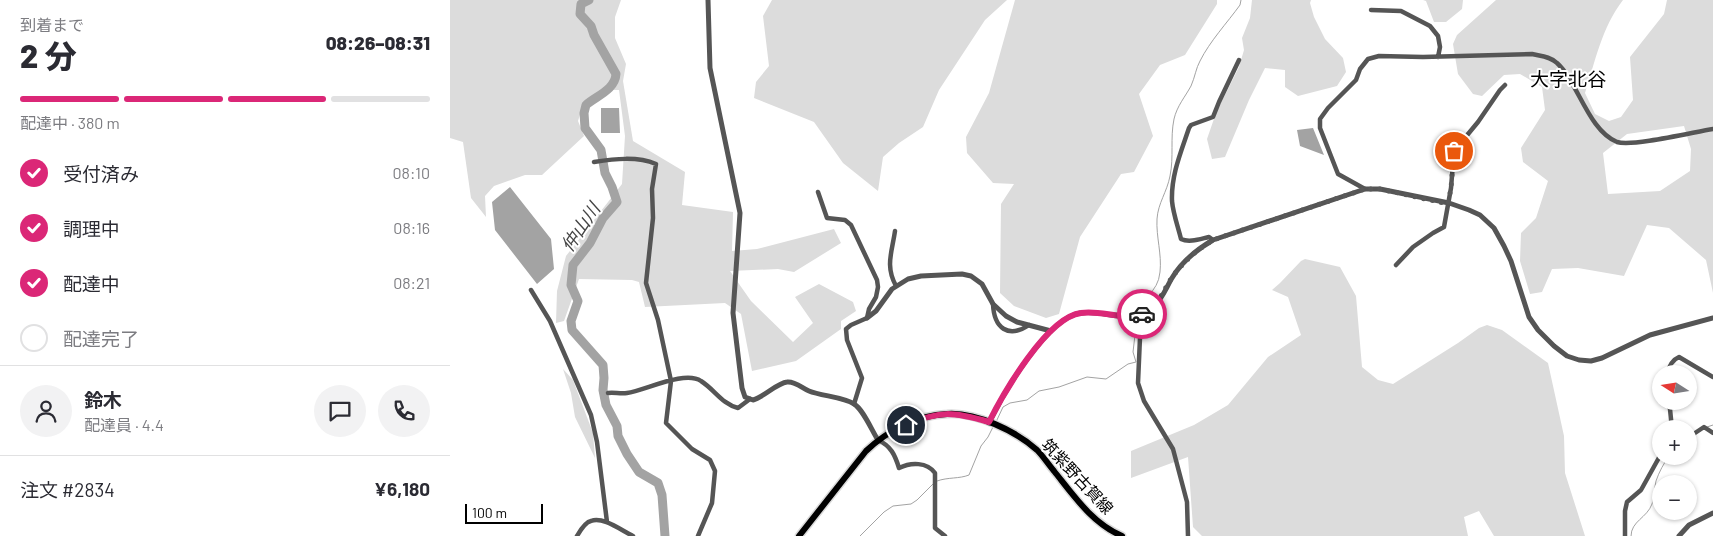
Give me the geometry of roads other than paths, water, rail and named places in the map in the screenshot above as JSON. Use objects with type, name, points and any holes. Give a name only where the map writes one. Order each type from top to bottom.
[{"type":"main road","name":"筑紫野古賀線","points":[[799,536],[866,451],[878,440],[889,432],[923,418],[946,414],[960,414],[989,422],[1019,436],[1038,451],[1077,501],[1094,518],[1113,532],[1122,536]]},
{"type":"street","points":[[708,0],[710,68],[740,213],[733,313],[742,388],[746,397],[753,400],[787,382],[794,383],[808,391],[854,404],[860,410],[878,440],[887,444],[895,454],[899,468],[909,463],[932,468],[935,473],[935,528],[945,536]]},
{"type":"street","points":[[1370,10],[1401,11],[1430,26],[1438,36],[1440,47],[1438,57]]},
{"type":"street","points":[[1365,189],[1338,174],[1320,128],[1320,119],[1356,80],[1360,69],[1368,59],[1379,56],[1438,57],[1532,54],[1547,57],[1563,69],[1602,130],[1618,142],[1633,144],[1713,129]]},
{"type":"street","points":[[1213,240],[1209,237],[1184,241],[1181,239],[1172,202],[1174,178],[1176,166],[1189,128],[1191,125],[1213,118],[1239,60]]},
{"type":"street","points":[[1396,265],[1413,248],[1432,233],[1444,227],[1451,188],[1454,151],[1478,122],[1505,84]]},
{"type":"street","points":[[594,162],[619,158],[656,164],[652,189],[653,218],[646,283],[658,320],[672,381],[666,423],[692,449],[710,460],[715,471],[712,503],[698,536]]},
{"type":"street","points":[[989,422],[1022,364],[1051,331],[1068,317],[1080,313],[1125,317],[1141,314],[1153,307],[1163,295],[1172,277],[1186,259],[1196,250],[1213,240],[1365,189],[1380,189],[1448,204],[1475,213],[1494,228],[1511,261],[1529,316],[1538,330],[1567,356],[1579,360],[1592,361],[1602,358],[1650,334],[1713,318]]},
{"type":"street","points":[[818,192],[827,218],[845,220],[850,225],[876,280],[878,287],[867,318]]},
{"type":"street","points":[[895,231],[889,268],[896,286]]},
{"type":"street","points":[[854,404],[862,378],[847,340],[846,329],[867,318],[876,311],[896,286],[913,277],[962,274],[970,276],[982,284],[993,304],[1006,316],[1017,322],[1051,331]]},
{"type":"street","points":[[531,290],[550,321],[591,414],[597,442],[607,522]]},
{"type":"street","points":[[993,304],[999,327],[1008,330],[1022,330],[1029,325]]},
{"type":"street","points":[[1141,314],[1138,383],[1144,401],[1173,449],[1187,502],[1188,536]]},
{"type":"street","points":[[1670,365],[1675,358],[1679,357],[1693,365]]},
{"type":"street","points":[[1698,368],[1713,377]]},
{"type":"street","points":[[608,393],[624,394],[684,377],[700,380],[729,406],[738,408],[750,399]]},
{"type":"street","points":[[1697,431],[1704,427],[1713,433]]},
{"type":"street","points":[[1625,536],[1627,502],[1641,490],[1656,465]]},
{"type":"street","points":[[1679,536],[1689,525],[1713,513]]},
{"type":"street","points":[[577,536],[590,521],[607,522],[633,536]]},
{"type":"street","points":[[614,535],[617,528]]},
{"type":"waterway","name":"仲山川","points":[[589,0],[581,4],[580,14],[591,26],[616,74],[615,80],[609,88],[586,105],[584,113],[585,128],[601,150],[605,173],[617,202],[603,218],[590,243],[573,265],[571,285],[578,301],[571,321],[572,330],[603,365],[603,390],[606,405],[617,426],[618,436],[627,454],[639,472],[658,483],[662,495],[665,536]]},
{"type":"waterway","points":[[1137,314],[1142,303],[1159,279],[1160,259],[1157,219],[1170,176],[1175,114],[1191,86],[1197,67],[1204,54],[1240,5],[1241,0]]},
{"type":"waterway","points":[[996,422],[1003,407],[1010,403],[1027,400],[1039,391],[1059,387],[1087,377],[1106,379],[1128,364],[1136,362],[1133,352],[1137,318]]},
{"type":"waterway","points":[[937,481],[969,475],[981,446],[994,425]]},
{"type":"waterway","points":[[1707,427],[1713,425]]},
{"type":"waterway","points":[[1631,536],[1636,523],[1650,509],[1654,498],[1656,481],[1664,465]]},
{"type":"waterway","points":[[860,536],[884,512],[893,506],[911,504],[934,483]]},
{"type":"district","name":"大字北谷","points":[[1568,78]]}]
